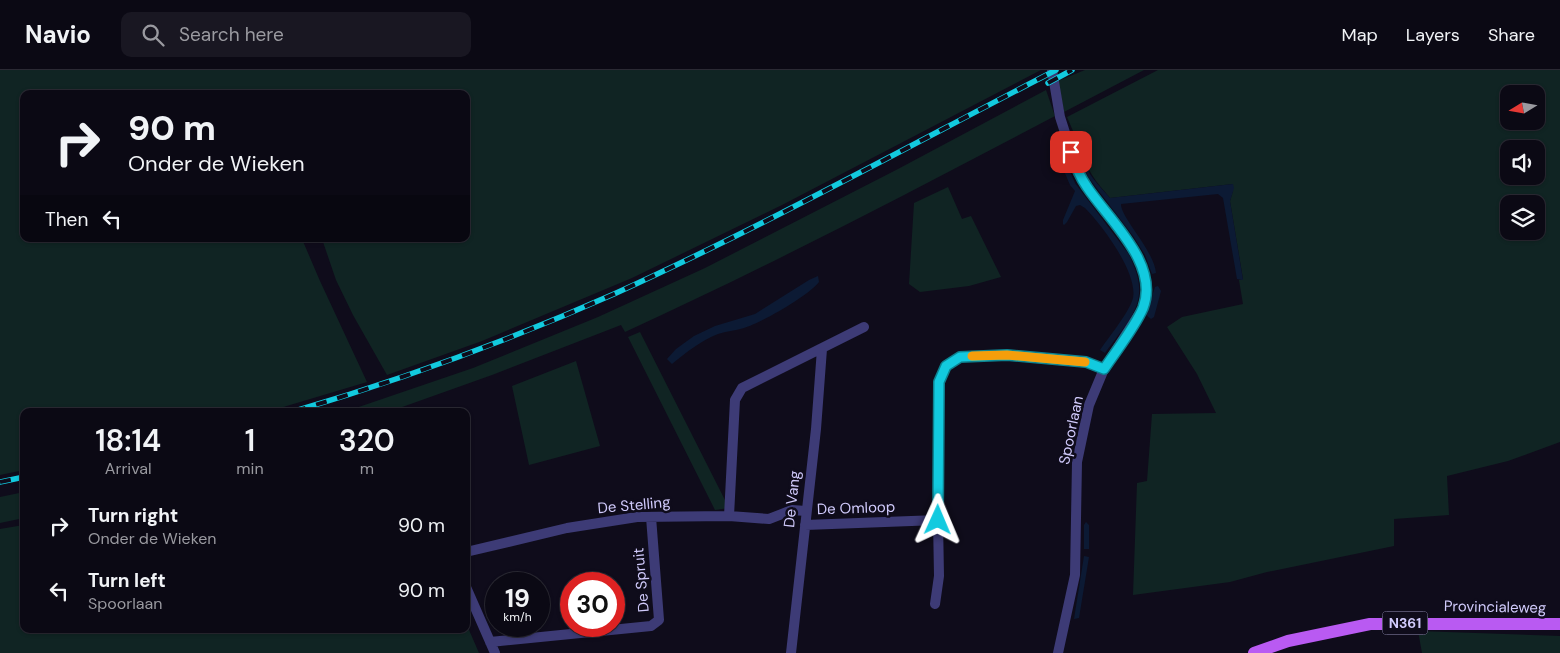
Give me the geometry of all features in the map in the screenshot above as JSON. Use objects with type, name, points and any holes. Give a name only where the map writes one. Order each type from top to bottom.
[{"type":"main road","name":"Provincialeweg","points":[[1254,653],[1288,641],[1370,624],[1560,624]]},
{"type":"street","name":"Spoorlaan","points":[[1052,70],[1060,117],[1078,173],[1134,250],[1145,276],[1146,293],[1143,308],[1104,369],[1089,406],[1077,462],[1075,575],[1058,653]]},
{"type":"street","points":[[728,516],[735,400],[742,388],[864,328]]},
{"type":"street","name":"De Vang","points":[[791,653],[816,429],[822,349]]},
{"type":"street","points":[[935,604],[939,576],[939,382],[946,366],[960,357],[1007,355],[1086,362],[1104,369]]},
{"type":"street","name":"De Stelling","points":[[470,551],[567,528],[651,517],[728,516],[769,518],[792,510],[806,511]]},
{"type":"street","name":"De Spruit","points":[[490,642],[650,626],[659,620],[651,517]]},
{"type":"street","name":"De Omloop","points":[[804,525],[938,520]]},
{"type":"street","points":[[470,596],[495,653]]},
{"type":"green space","points":[[0,70],[1041,70],[782,205],[632,278],[482,341],[387,375],[353,315],[336,280],[323,242],[470,242],[470,90],[20,90],[20,242],[303,242],[367,382],[280,408],[20,408],[20,471],[0,475]]},
{"type":"green space","points":[[1085,70],[1144,70],[1064,112],[1058,81]]},
{"type":"green space","points":[[1158,70],[1560,70],[1560,442],[1508,461],[1447,476],[1449,515],[1394,519],[1394,546],[1267,572],[1230,582],[1133,595],[1137,483],[1147,481],[1152,414],[1216,413],[1197,374],[1167,327],[1182,317],[1243,304],[1239,280],[1243,279],[1230,201],[1233,184],[1110,198],[1096,181],[1086,162],[1083,147],[1079,145],[1067,117]]},
{"type":"green space","points":[[1046,90],[1055,116],[895,200],[680,307],[625,332],[621,325],[492,375],[399,408],[356,408],[473,368],[598,317],[705,268],[898,169]]},
{"type":"green space","points":[[948,187],[962,219],[971,216],[1001,277],[969,286],[920,292],[909,284],[914,203]]},
{"type":"green space","points":[[640,332],[729,508],[715,510],[628,337]]},
{"type":"green space","points":[[576,361],[600,446],[529,465],[512,386]]},
{"type":"green space","points":[[20,493],[20,519],[0,523],[0,497]]},
{"type":"green space","points":[[20,526],[20,633],[470,632],[479,653],[0,653],[0,529]]},
{"type":"green space","points":[[1418,631],[1560,636],[1560,653],[1422,653]]},
{"type":"water","points":[[1079,145],[1082,147],[1087,169],[1110,198],[1233,184],[1234,188],[1230,201],[1243,280],[1237,279],[1223,198],[1218,194],[1121,204],[1126,217],[1150,254],[1156,273],[1152,274],[1145,255],[1133,236],[1088,177],[1080,159]]},
{"type":"water","points":[[1055,150],[1061,151],[1075,183],[1128,253],[1139,283],[1139,296],[1136,307],[1124,328],[1105,353],[1100,350],[1128,310],[1133,298],[1133,288],[1130,276],[1117,250],[1109,237],[1085,208],[1080,205],[1076,206],[1067,222],[1063,224],[1075,191],[1070,185]]},
{"type":"water","points":[[818,276],[819,282],[813,288],[772,315],[744,328],[711,337],[672,364],[667,359],[676,349],[694,336],[715,326],[755,314]]},
{"type":"water","points":[[1158,286],[1161,291],[1154,317],[1151,319],[1146,315],[1155,287]]},
{"type":"water","points":[[1086,522],[1089,525],[1089,549],[1084,549],[1084,525]]},
{"type":"water","points":[[1084,556],[1089,557],[1079,618],[1074,619]]},
{"type":"railway","points":[[305,408],[456,358],[614,294],[726,241],[1056,70]]},
{"type":"railway","points":[[1048,83],[1072,70]]},
{"type":"railway","points":[[0,482],[20,478]]},
{"type":"slow traffic","points":[[972,356],[1007,355],[1085,362]]},
{"type":"route","points":[[938,520],[939,382],[946,366],[960,357],[1007,355],[1086,362],[1104,369],[1143,308],[1147,285],[1142,267],[1134,250],[1082,180],[1071,152]]}]
